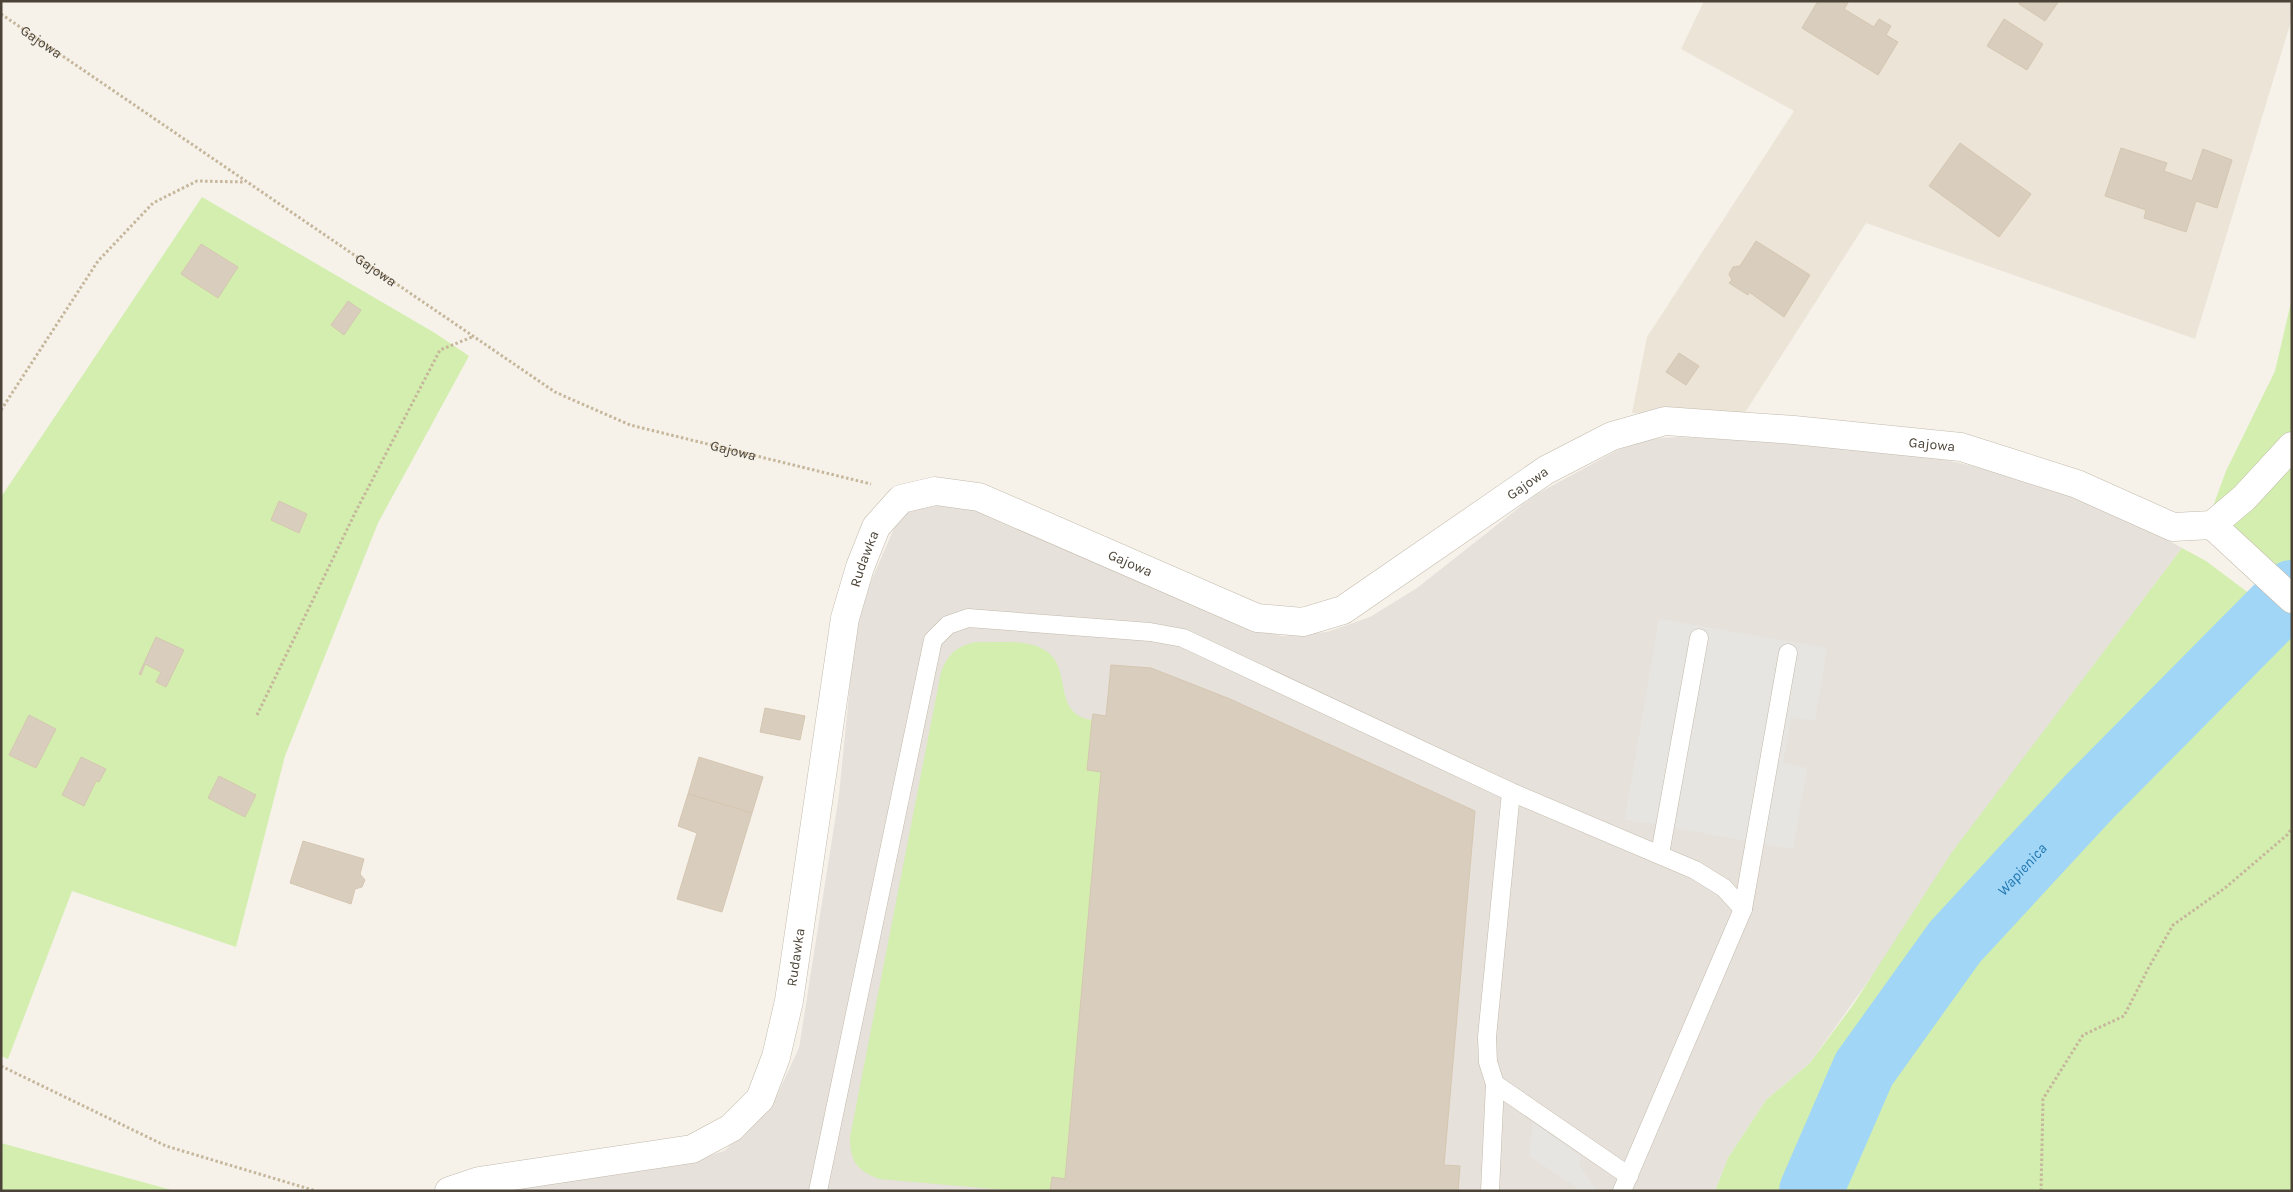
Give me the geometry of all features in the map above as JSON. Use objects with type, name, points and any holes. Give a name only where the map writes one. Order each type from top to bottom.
[{"type":"street","name":"Gajowa","points":[[901,498],[935,491],[979,497],[1256,618],[1302,622],[1343,610],[1546,470],[1612,436],[1665,421],[1794,430],[1961,447],[2077,484],[2173,527],[2212,525]]},
{"type":"street","points":[[2292,446],[2244,498],[2212,525],[2292,599]]},
{"type":"street","name":"Rudawka","points":[[450,1191],[479,1181],[692,1149],[731,1128],[760,1099],[776,1057],[789,1001],[845,618],[860,567],[876,527],[901,498]]},
{"type":"lane","points":[[818,1191],[933,640],[948,625],[968,618],[1150,632],[1183,638],[1511,792],[1695,870],[1724,888],[1744,908]]},
{"type":"lane","points":[[1660,854],[1699,638]]},
{"type":"lane","points":[[1495,1084],[1626,1183],[1744,908],[1788,653]]},
{"type":"lane","points":[[1490,1191],[1495,1084],[1488,1062],[1487,1037],[1511,792]]},
{"type":"path","name":"Gajowa","points":[[1,14],[555,392],[630,425],[870,483],[901,498]]},
{"type":"path","points":[[1,410],[98,261],[153,204],[197,181],[246,182]]},
{"type":"path","points":[[257,715],[354,513],[440,350],[473,337]]},
{"type":"path","points":[[2040,1191],[2043,1099],[2083,1035],[2124,1016],[2148,967],[2174,925],[2225,888],[2287,835],[2292,828]]},
{"type":"path","points":[[1,1066],[166,1146],[316,1191]]},
{"type":"shaded area","points":[[1704,1],[2292,1],[2292,18],[2195,339],[1866,223],[1741,419],[1632,413],[1647,337],[1794,111],[1681,49]]},
{"type":"shaded area","points":[[1678,437],[1789,442],[1914,453],[2023,477],[2104,505],[2182,548],[2065,704],[1810,1063],[1766,1100],[1728,1158],[1715,1191],[482,1191],[690,1162],[724,1151],[753,1125],[778,1093],[799,1048],[839,795],[857,613],[896,524],[911,508],[936,502],[965,505],[1187,602],[1281,636],[1327,632],[1370,617],[1417,588],[1535,495],[1618,450],[1647,439]]},
{"type":"shaded area","points":[[1659,619],[1827,648],[1815,721],[1791,717],[1783,763],[1807,768],[1793,849],[1625,819]]},
{"type":"shaded area","points":[[1533,1122],[1581,1156],[1579,1165],[1597,1191],[1575,1191],[1576,1187],[1529,1156]]},
{"type":"green space","points":[[202,197],[435,333],[469,356],[378,523],[285,756],[236,947],[72,891],[8,1059],[1,1056],[1,497]]},
{"type":"green space","points":[[2292,298],[2292,588],[2212,509],[2226,471],[2275,371]]},
{"type":"green space","points":[[2182,548],[2206,561],[2258,600],[1945,916],[1848,1047],[1780,1191],[1715,1191],[1728,1158],[1766,1100],[1810,1063],[1853,1005],[1952,852]]},
{"type":"green space","points":[[2292,633],[2292,1191],[1839,1191],[1880,1100],[1956,973]]},
{"type":"green space","points":[[976,642],[1026,643],[1047,652],[1056,661],[1070,707],[1078,715],[1092,720],[1088,770],[1101,772],[1065,1179],[1052,1177],[1050,1191],[1017,1191],[879,1179],[865,1172],[856,1164],[850,1146],[850,1137],[941,672],[947,660],[954,652]]},
{"type":"green space","points":[[1,1143],[175,1191],[1,1191]]},
{"type":"building","points":[[1818,1],[1849,1],[1844,9],[1874,27],[1879,19],[1891,26],[1886,35],[1898,42],[1878,75],[1802,28]]},
{"type":"building","points":[[2020,1],[2059,1],[2045,21],[2019,4]]},
{"type":"building","points":[[2004,19],[2043,44],[2027,70],[1987,46]]},
{"type":"building","points":[[1960,143],[2031,194],[1999,237],[1929,186]]},
{"type":"building","points":[[2121,148],[2167,163],[2164,171],[2192,181],[2203,149],[2232,160],[2217,208],[2196,201],[2186,232],[2144,218],[2146,210],[2105,196]]},
{"type":"building","points":[[1756,241],[1810,275],[1784,317],[1749,292],[1748,295],[1729,283],[1732,280],[1729,274],[1733,267],[1740,266]]},
{"type":"building","points":[[201,244],[238,267],[218,298],[181,274]]},
{"type":"building","points":[[348,301],[361,310],[344,335],[331,325]]},
{"type":"building","points":[[1679,353],[1699,366],[1686,385],[1666,372]]},
{"type":"building","points":[[279,501],[307,514],[299,533],[271,520]]},
{"type":"building","points":[[156,637],[184,650],[166,687],[156,682],[161,672],[145,664],[141,675],[139,674]]},
{"type":"building","points":[[1111,665],[1151,668],[1230,699],[1475,811],[1444,1165],[1460,1166],[1458,1191],[1050,1191],[1052,1177],[1065,1179],[1101,772],[1087,770],[1093,714],[1106,716]]},
{"type":"building","points":[[765,708],[805,716],[800,740],[760,732]]},
{"type":"building","points":[[29,715],[56,729],[36,768],[9,755]]},
{"type":"building","points":[[81,757],[106,769],[99,782],[96,781],[84,806],[62,795]]},
{"type":"building","points":[[699,757],[763,777],[752,813],[688,794]]},
{"type":"building","points":[[219,776],[256,795],[245,817],[208,798]]},
{"type":"building","points":[[688,794],[752,813],[722,912],[677,899],[697,833],[678,826]]},
{"type":"building","points":[[303,841],[364,859],[360,874],[365,880],[362,887],[355,889],[351,904],[290,883]]},
{"type":"waterway","name":"Wapienica","points":[[1811,1191],[1864,1069],[1955,942],[2089,797],[2292,592]]}]
